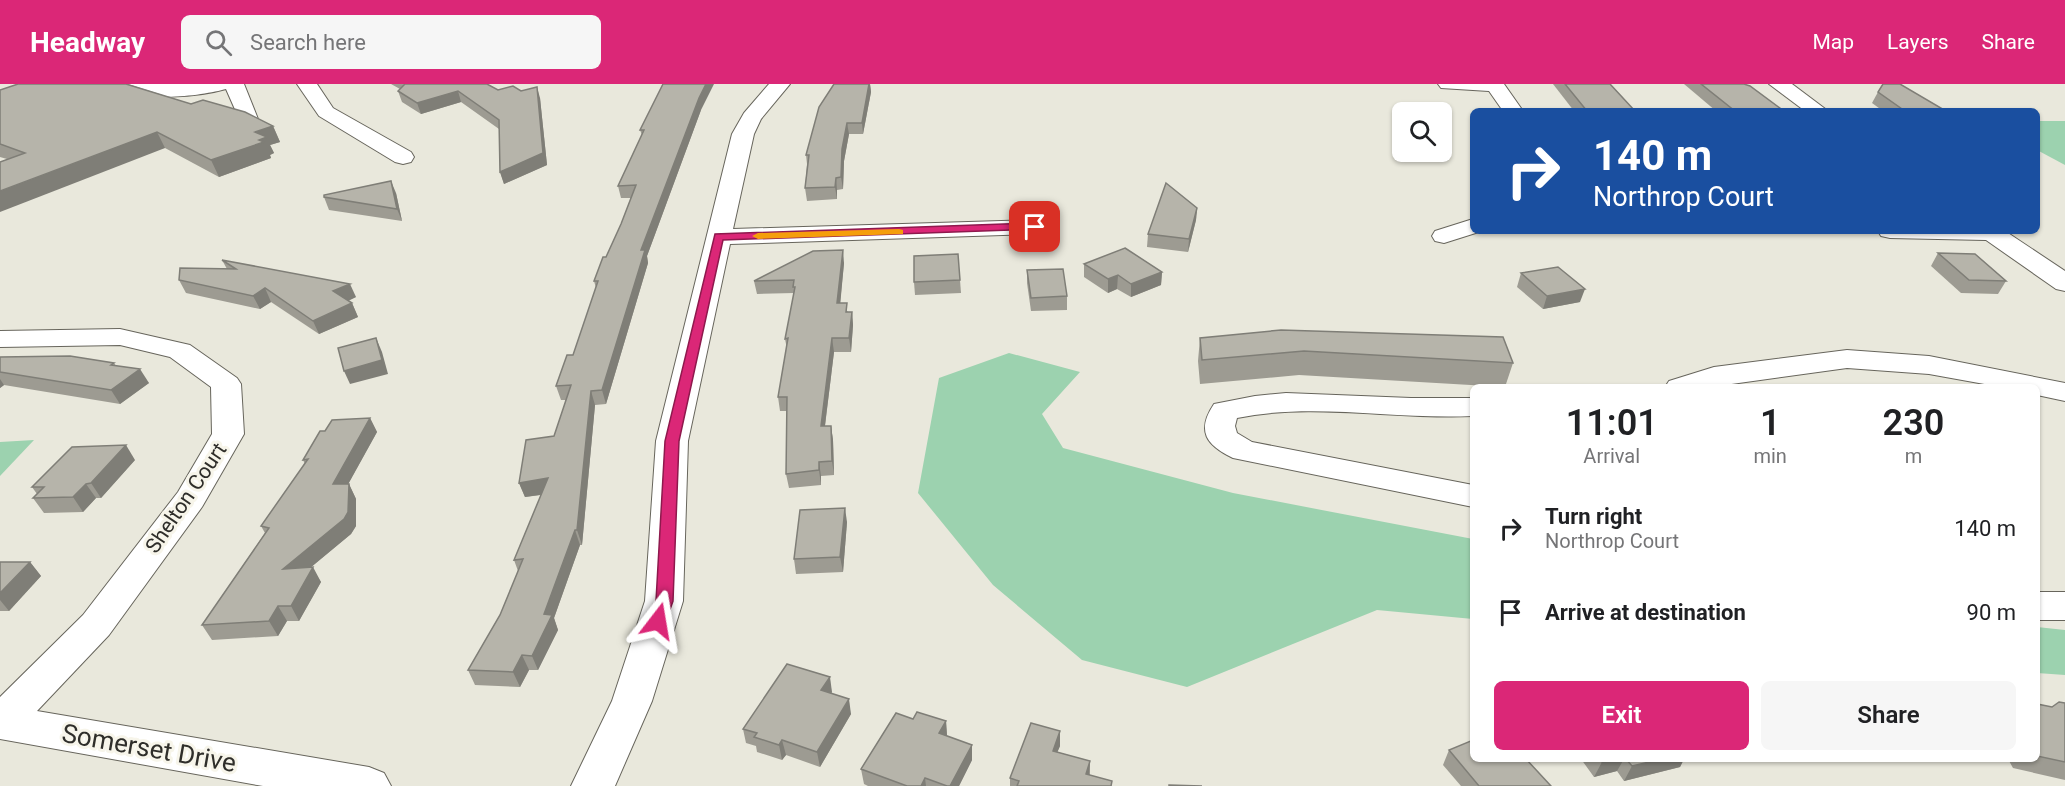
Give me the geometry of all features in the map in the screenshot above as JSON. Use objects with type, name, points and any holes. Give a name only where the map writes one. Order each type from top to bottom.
[{"type":"street","points":[[134,84],[144,88],[168,91],[192,90],[223,84]]},
{"type":"street","points":[[234,84],[248,119]]},
{"type":"street","points":[[307,84],[326,112],[403,157]]},
{"type":"street","points":[[593,786],[632,701],[664,601],[672,441],[743,134],[751,117],[780,84]]},
{"type":"street","points":[[1448,84],[1495,84],[1511,108]]},
{"type":"street","points":[[1779,84],[1814,108]]},
{"type":"street","points":[[719,237],[1035,227]]},
{"type":"street","points":[[1444,236],[1470,227]]},
{"type":"street","points":[[1994,234],[2065,283]]},
{"type":"street","name":"Shelton Court","points":[[0,339],[120,337],[180,351],[226,384],[228,434],[190,499],[96,625],[0,722]]},
{"type":"street","points":[[1689,384],[1714,376],[1847,359],[1887,360],[1948,378],[1998,384]]},
{"type":"street","points":[[2040,389],[2065,392]]},
{"type":"street","points":[[1470,407],[1447,409],[1333,404],[1268,404],[1225,411],[1218,428],[1227,443],[1244,451],[1470,495]]},
{"type":"street","points":[[2040,606],[2065,606]]},
{"type":"street","name":"Somerset Drive","points":[[0,722],[369,786]]},
{"type":"green space","points":[[2040,121],[2065,121],[2065,165],[2040,152]]},
{"type":"green space","points":[[1009,353],[1080,372],[1042,414],[1063,448],[1233,493],[1470,538],[1470,619],[1377,610],[1187,687],[1082,660],[993,585],[918,493],[939,378]]},
{"type":"green space","points":[[34,440],[0,476],[0,442]]},
{"type":"green space","points":[[2040,627],[2065,630],[2065,675],[2040,673]]},
{"type":"building","points":[[18,84],[126,84],[191,104],[203,100],[245,112],[273,126],[255,132],[267,137],[259,140],[264,142],[211,160],[157,132],[0,191],[0,162],[25,153],[0,144],[0,90]]},
{"type":"building","points":[[405,84],[487,84],[498,90],[513,86],[521,91],[537,87],[543,153],[500,172],[499,120],[458,91],[417,103],[398,91]]},
{"type":"building","points":[[663,84],[706,84],[641,250],[645,250],[602,390],[591,391],[577,530],[575,530],[544,614],[552,615],[532,656],[522,655],[513,672],[468,670],[500,615],[523,559],[514,560],[548,478],[519,483],[526,440],[554,436],[571,385],[556,386],[567,355],[573,355],[598,281],[594,281],[603,257],[606,257],[621,224],[636,185],[618,186],[644,130],[640,130]]},
{"type":"building","points":[[834,84],[869,84],[862,123],[847,123],[842,149],[841,177],[836,178],[835,187],[805,188],[809,155],[806,155],[819,107]]},
{"type":"building","points":[[1565,84],[1610,84],[1632,108],[1585,108]]},
{"type":"building","points":[[1701,84],[1744,84],[1780,108],[1731,108]]},
{"type":"building","points":[[1883,84],[1900,84],[1941,108],[1901,108],[1878,92]]},
{"type":"building","points":[[391,181],[397,209],[324,197],[324,195]]},
{"type":"building","points":[[1166,183],[1197,208],[1189,239],[1148,234]]},
{"type":"building","points":[[1125,248],[1162,272],[1131,284],[1118,275],[1108,279],[1084,264]]},
{"type":"building","points":[[843,250],[837,303],[847,303],[846,312],[852,312],[849,338],[832,338],[821,426],[831,426],[832,461],[819,462],[819,470],[786,474],[787,397],[778,397],[788,338],[785,339],[795,287],[793,287],[794,280],[754,281],[813,251]]},
{"type":"building","points":[[1938,253],[1975,254],[2006,281],[1969,280]]},
{"type":"building","points":[[958,254],[960,280],[914,282],[914,256]]},
{"type":"building","points":[[222,260],[350,284],[333,291],[352,303],[313,321],[265,288],[253,296],[179,280],[180,268],[236,269]]},
{"type":"building","points":[[1558,267],[1585,289],[1547,296],[1521,273]]},
{"type":"building","points":[[1063,269],[1067,296],[1031,298],[1027,270]]},
{"type":"building","points":[[1281,330],[1503,337],[1513,363],[1304,351],[1202,360],[1200,338]]},
{"type":"building","points":[[376,338],[382,360],[344,371],[338,348]]},
{"type":"building","points":[[70,356],[140,369],[111,390],[0,372],[0,357]]},
{"type":"building","points":[[370,418],[333,484],[349,484],[348,512],[344,519],[283,569],[313,567],[291,606],[278,606],[269,621],[202,625],[269,528],[261,526],[308,459],[303,460],[320,431],[325,431],[332,420]]},
{"type":"building","points":[[126,445],[91,483],[86,484],[73,497],[33,498],[44,487],[32,487],[72,447]]},
{"type":"building","points":[[845,508],[840,557],[794,559],[800,510]]},
{"type":"building","points":[[0,562],[30,562],[0,593]]},
{"type":"building","points":[[787,664],[830,677],[821,690],[849,699],[817,752],[782,740],[779,745],[754,737],[757,733],[743,729]]},
{"type":"building","points":[[2059,702],[2065,703],[2065,762],[2040,757],[2040,705],[2052,707]]},
{"type":"building","points":[[917,712],[946,721],[939,733],[972,745],[950,786],[925,778],[921,786],[907,786],[861,769],[896,713],[913,719]]},
{"type":"building","points":[[1031,723],[1060,731],[1053,751],[1090,761],[1086,774],[1112,781],[1111,786],[1017,786],[1019,781],[1010,778]]},
{"type":"building","points":[[1470,741],[1470,762],[1529,762],[1551,786],[1479,786],[1449,750]]},
{"type":"building","points":[[1629,762],[1649,762],[1632,766]]},
{"type":"slow traffic","points":[[758,236],[899,232]]},
{"type":"route","points":[[658,621],[664,601],[672,441],[719,237],[1035,227]]}]
